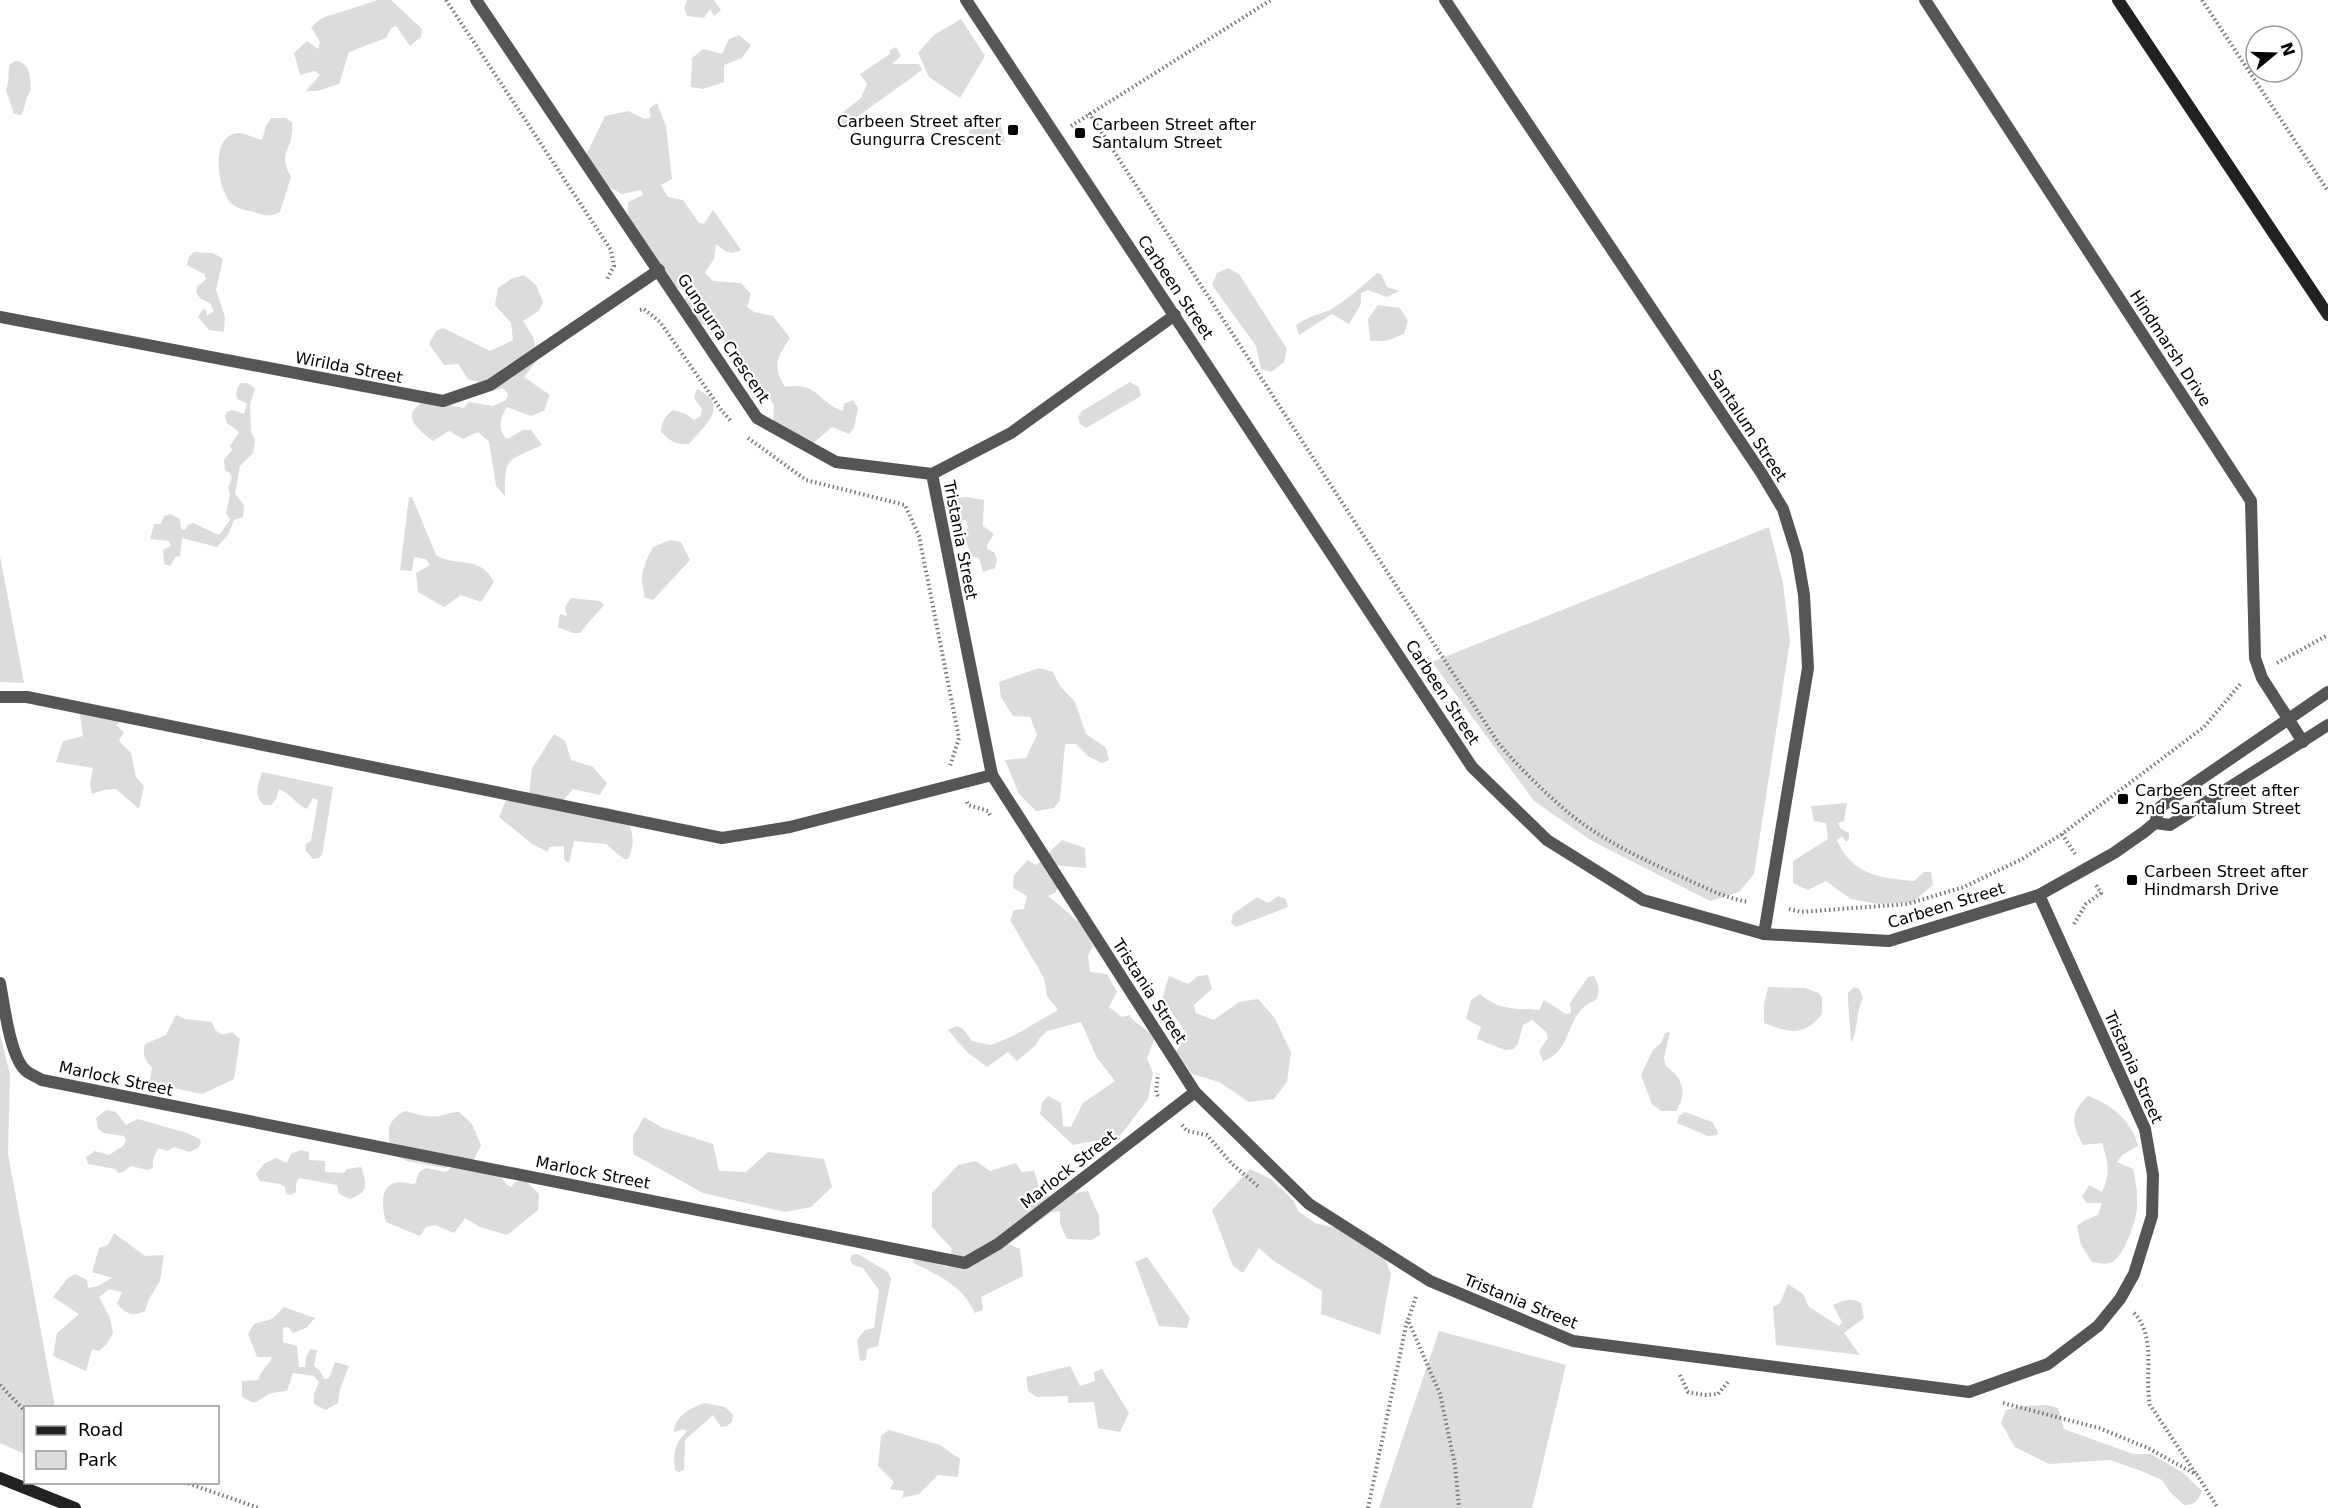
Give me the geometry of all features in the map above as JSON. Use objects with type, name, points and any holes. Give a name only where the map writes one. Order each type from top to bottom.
[{"type":"main road","points":[[2118,0],[2328,315]]},
{"type":"main road","points":[[0,1478],[75,1508]]},
{"type":"street","name":"Gungurra Crescent","points":[[476,0],[757,418],[836,462],[932,474]]},
{"type":"street","name":"Carbeen Street","points":[[966,0],[1472,767],[1547,840],[1643,900],[1764,934],[1889,941],[2039,895],[2086,870],[2155,823],[2160,807],[2328,692]]},
{"type":"street","name":"Santalum Street","points":[[1445,0],[1762,474],[1783,509],[1797,554],[1804,595],[1808,668],[1764,934]]},
{"type":"street","name":"Hindmarsh Drive","points":[[1925,0],[2251,501],[2255,657],[2260,672],[2302,742]]},
{"type":"street","name":"Wirilda Street","points":[[0,317],[443,401],[490,385],[659,270]]},
{"type":"street","points":[[932,474],[1011,433],[1175,315]]},
{"type":"street","name":"Tristania Street","points":[[932,474],[992,775],[1195,1092],[1309,1204],[1430,1281],[1573,1341],[1969,1392],[2048,1364],[2098,1326],[2120,1299],[2134,1274],[2152,1216],[2152,1175],[2145,1129],[2039,895]]},
{"type":"street","points":[[0,697],[27,697],[723,838],[790,827],[992,775]]},
{"type":"street","name":"Carbeen Street","points":[[2155,823],[2170,825],[2328,725]]},
{"type":"street","name":"Marlock Street","points":[[0,983],[8,1029],[16,1053],[24,1070],[42,1080],[965,1263],[998,1244],[1195,1092]]},
{"type":"path","points":[[446,0],[611,250],[614,266],[607,279],[625,312],[644,309],[660,322],[722,411],[738,428]]},
{"type":"path","points":[[1056,136],[1271,0]]},
{"type":"path","points":[[2202,0],[2328,191]]},
{"type":"path","points":[[1089,113],[1499,744],[1523,771],[1565,810],[1604,838],[1651,863],[1712,890],[1743,901],[1801,912],[1907,904],[1964,887],[2022,859],[2062,834],[2204,727],[2242,682],[2328,635]]},
{"type":"path","points":[[746,436],[806,480],[905,505],[919,537],[959,738],[949,767],[968,805],[988,811],[995,821]]},
{"type":"path","points":[[2062,834],[2101,893],[2086,904],[2075,921],[2074,928]]},
{"type":"path","points":[[1159,1068],[1156,1093],[1170,1111],[1187,1131],[1207,1135],[1231,1163],[1262,1190]]},
{"type":"path","points":[[1368,1508],[1408,1320],[1415,1298],[1430,1281]]},
{"type":"path","points":[[1406,1291],[1425,1302]]},
{"type":"path","points":[[2126,1320],[2134,1312],[2139,1302]]},
{"type":"path","points":[[2134,1312],[2142,1321],[2147,1338],[2147,1393],[2150,1405],[2218,1508]]},
{"type":"path","points":[[1408,1320],[1440,1394],[1455,1465],[1459,1508]]},
{"type":"path","points":[[1677,1370],[1688,1392],[1705,1395],[1718,1394],[1732,1376]]},
{"type":"path","points":[[0,1385],[24,1410]]},
{"type":"path","points":[[2004,1397],[1994,1400],[2099,1428],[2148,1448],[2197,1475]]},
{"type":"path","points":[[190,1484],[259,1508]]},
{"type":"green space","points":[[378,0],[391,0],[422,29],[421,37],[410,46],[396,26],[391,28],[386,38],[349,52],[339,84],[317,91],[306,91],[320,75],[315,71],[300,75],[294,53],[307,41],[318,49],[320,42],[311,27],[322,18]]},
{"type":"green space","points":[[687,0],[714,0],[721,10],[714,16],[710,9],[704,18],[687,16],[684,8]]},
{"type":"green space","points":[[961,19],[985,56],[960,98],[929,77],[918,53],[934,35]]},
{"type":"green space","points":[[739,35],[751,45],[742,58],[724,65],[724,82],[703,89],[691,87],[692,58],[703,49],[722,54],[729,39]]},
{"type":"green space","points":[[896,47],[901,56],[892,64],[919,64],[922,70],[839,130],[835,126],[842,113],[861,98],[867,84],[860,74],[890,54],[890,50]]},
{"type":"green space","points":[[15,61],[27,67],[30,80],[31,90],[21,115],[14,114],[6,90],[9,65]]},
{"type":"green space","points":[[657,103],[666,126],[672,179],[661,185],[668,197],[683,200],[699,223],[704,224],[713,210],[741,250],[734,253],[727,252],[716,244],[714,259],[705,273],[713,281],[741,283],[751,294],[747,307],[754,312],[773,316],[790,338],[779,356],[777,367],[785,387],[804,387],[843,411],[844,404],[853,400],[858,408],[854,428],[849,434],[832,427],[811,445],[773,421],[774,404],[754,385],[745,383],[735,366],[736,351],[706,326],[695,321],[683,303],[688,293],[676,287],[627,234],[628,202],[643,195],[641,190],[622,194],[587,176],[587,153],[605,116],[628,111],[645,119],[651,117],[649,109]]},
{"type":"green space","points":[[271,118],[286,118],[292,122],[291,139],[285,161],[291,177],[280,212],[267,215],[237,207],[227,198],[220,177],[219,153],[229,136],[242,133],[262,140]]},
{"type":"green space","points":[[991,118],[1000,122],[1005,142],[977,148],[970,142],[969,130]]},
{"type":"green space","points":[[194,252],[213,253],[223,259],[216,290],[225,317],[224,332],[209,330],[198,317],[203,309],[206,310],[207,316],[214,311],[210,303],[201,299],[196,293],[197,287],[206,279],[204,274],[187,265],[189,257]]},
{"type":"green space","points":[[1228,268],[1239,274],[1287,349],[1284,362],[1271,372],[1261,369],[1256,346],[1212,285],[1217,273]]},
{"type":"green space","points":[[1377,273],[1381,274],[1387,287],[1399,291],[1387,297],[1368,290],[1361,293],[1361,304],[1349,324],[1332,314],[1299,335],[1296,325],[1338,305]]},
{"type":"green space","points":[[524,275],[536,285],[543,302],[539,311],[523,321],[533,337],[538,359],[524,377],[550,395],[544,411],[531,416],[507,407],[503,415],[501,428],[507,439],[523,430],[531,430],[542,445],[510,462],[506,473],[505,496],[496,486],[489,442],[478,432],[463,439],[449,431],[433,441],[414,423],[412,413],[416,407],[433,397],[449,405],[464,408],[469,402],[493,406],[506,400],[508,394],[503,388],[493,391],[487,384],[468,379],[458,364],[444,365],[429,344],[436,331],[443,328],[490,351],[513,340],[511,323],[495,305],[498,288],[511,279]]},
{"type":"green space","points":[[1378,305],[1400,308],[1408,321],[1404,334],[1386,341],[1370,341],[1368,319]]},
{"type":"green space","points":[[1130,382],[1139,387],[1141,396],[1086,428],[1080,424],[1078,417],[1082,411]]},
{"type":"green space","points":[[241,383],[247,383],[255,388],[250,405],[251,432],[255,440],[253,453],[240,466],[235,494],[244,505],[243,517],[234,520],[228,535],[217,547],[182,538],[180,557],[176,556],[170,566],[164,564],[163,550],[171,546],[169,541],[150,539],[154,524],[161,524],[164,516],[170,514],[180,519],[181,529],[185,530],[193,523],[219,535],[230,520],[226,513],[230,495],[228,488],[232,477],[229,472],[225,471],[224,460],[232,450],[230,446],[239,432],[227,423],[225,417],[227,412],[232,410],[244,414],[247,403],[236,397],[238,386]]},
{"type":"green space","points":[[697,389],[707,395],[712,402],[714,409],[712,416],[689,444],[673,442],[661,432],[664,420],[673,410],[686,414],[694,420],[700,417],[702,409],[694,398]]},
{"type":"green space","points":[[409,497],[412,497],[436,555],[444,559],[475,565],[488,573],[494,582],[481,602],[461,595],[444,607],[418,592],[416,573],[430,565],[426,559],[414,557],[412,571],[400,570]]},
{"type":"green space","points":[[954,498],[984,500],[983,526],[994,534],[987,549],[994,552],[997,559],[995,568],[983,572],[979,558],[972,556],[964,537],[968,527],[966,520],[958,521]]},
{"type":"green space","points":[[1769,527],[1783,583],[1790,641],[1754,874],[1739,892],[1710,901],[1592,841],[1534,801],[1432,662]]},
{"type":"green space","points":[[670,540],[681,542],[690,560],[653,600],[644,597],[642,578],[649,555],[653,547]]},
{"type":"green space","points":[[0,556],[24,683],[0,682]]},
{"type":"green space","points":[[571,598],[600,601],[604,605],[580,633],[573,633],[558,627],[560,614],[567,616],[565,607]]},
{"type":"green space","points":[[1039,668],[1053,672],[1060,686],[1075,702],[1086,734],[1106,748],[1109,760],[1102,763],[1088,756],[1076,744],[1065,744],[1060,800],[1054,808],[1036,811],[1019,794],[1005,760],[1026,758],[1037,735],[1030,717],[1013,716],[1001,697],[999,682]]},
{"type":"green space","points":[[90,706],[121,709],[122,718],[116,725],[124,732],[119,741],[131,753],[136,777],[144,786],[139,809],[116,789],[92,794],[90,784],[93,768],[56,762],[63,741],[83,736],[80,714]]},
{"type":"green space","points":[[554,734],[565,741],[571,760],[593,767],[607,783],[600,795],[573,789],[564,800],[586,813],[588,807],[600,807],[622,815],[627,821],[632,836],[633,844],[628,859],[624,859],[606,844],[574,841],[569,863],[564,860],[564,846],[549,847],[548,852],[532,844],[499,817],[506,800],[528,805],[532,768]]},
{"type":"green space","points":[[262,772],[333,787],[322,855],[319,858],[313,859],[305,850],[306,844],[311,841],[318,800],[313,798],[307,809],[279,789],[271,805],[264,805],[257,794]]},
{"type":"green space","points":[[1847,803],[1844,821],[1838,823],[1841,829],[1849,833],[1849,839],[1846,842],[1842,836],[1837,840],[1850,861],[1868,872],[1889,878],[1914,881],[1924,872],[1931,872],[1933,885],[1913,902],[1878,904],[1851,899],[1826,881],[1808,890],[1793,883],[1793,861],[1828,839],[1826,823],[1814,821],[1811,806]]},
{"type":"green space","points":[[1062,840],[1085,848],[1086,868],[1054,865],[1062,878],[1056,892],[1048,896],[1075,918],[1090,938],[1093,946],[1088,956],[1090,972],[1107,974],[1117,992],[1109,1007],[1122,1017],[1129,1015],[1154,1040],[1147,1058],[1153,1073],[1148,1099],[1120,1136],[1073,1145],[1040,1114],[1042,1103],[1048,1096],[1061,1103],[1063,1126],[1071,1127],[1083,1103],[1115,1081],[1097,1058],[1081,1022],[1047,1031],[1036,1045],[1017,1061],[1008,1052],[987,1067],[967,1052],[948,1030],[957,1026],[963,1029],[972,1041],[991,1045],[1011,1037],[1058,1010],[1047,996],[1044,978],[1010,920],[1014,910],[1024,909],[1027,896],[1013,888],[1014,875],[1028,860],[1036,865]]},
{"type":"green space","points":[[1278,896],[1286,899],[1288,907],[1236,927],[1231,923],[1233,914],[1257,897],[1268,903]]},
{"type":"green space","points":[[1208,975],[1212,989],[1194,1005],[1196,1013],[1214,1020],[1239,1002],[1258,999],[1274,1017],[1291,1052],[1287,1082],[1274,1099],[1249,1102],[1219,1082],[1192,1074],[1176,1052],[1187,1034],[1162,999],[1169,976],[1188,984],[1198,976]]},
{"type":"green space","points":[[1594,976],[1599,988],[1595,1001],[1585,1006],[1579,1013],[1560,1049],[1543,1061],[1539,1051],[1548,1038],[1546,1032],[1532,1020],[1523,1025],[1518,1044],[1513,1049],[1505,1050],[1477,1039],[1481,1027],[1466,1019],[1471,1000],[1480,994],[1508,1008],[1539,1010],[1544,1000],[1566,1014],[1571,1013],[1570,1003],[1588,977]]},
{"type":"green space","points":[[1768,987],[1805,988],[1819,993],[1822,998],[1822,1014],[1815,1022],[1802,1030],[1781,1029],[1764,1023],[1764,1005]]},
{"type":"green space","points":[[1854,987],[1859,989],[1863,998],[1851,1043],[1848,993]]},
{"type":"green space","points":[[176,1015],[185,1019],[212,1022],[219,1033],[232,1032],[240,1039],[234,1079],[202,1094],[154,1084],[150,1080],[152,1068],[145,1057],[145,1044],[166,1035]]},
{"type":"green space","points":[[1670,1032],[1664,1058],[1666,1066],[1680,1081],[1683,1092],[1676,1111],[1661,1111],[1652,1104],[1641,1075],[1653,1050],[1661,1043],[1665,1033]]},
{"type":"green space","points":[[0,1034],[10,1075],[8,1154],[55,1406],[24,1406],[24,1454],[0,1443]]},
{"type":"green space","points":[[2088,1096],[2105,1104],[2126,1121],[2138,1146],[2122,1155],[2117,1162],[2133,1169],[2137,1208],[2123,1250],[2113,1262],[2107,1264],[2092,1262],[2081,1245],[2077,1226],[2098,1215],[2102,1203],[2087,1203],[2082,1197],[2089,1185],[2102,1192],[2108,1173],[2102,1143],[2083,1145],[2076,1131],[2075,1114]]},
{"type":"green space","points":[[106,1110],[116,1112],[126,1125],[138,1119],[187,1133],[200,1139],[201,1142],[198,1148],[189,1152],[174,1147],[168,1151],[158,1148],[153,1160],[153,1168],[147,1170],[131,1166],[119,1173],[115,1169],[88,1164],[86,1157],[95,1151],[109,1155],[123,1146],[126,1141],[124,1136],[104,1133],[98,1129],[96,1118]]},
{"type":"green space","points":[[405,1111],[431,1116],[459,1112],[472,1124],[481,1145],[470,1167],[453,1165],[445,1168],[407,1161],[394,1156],[389,1136],[390,1125],[398,1115]]},
{"type":"green space","points":[[1685,1112],[1712,1122],[1718,1132],[1717,1135],[1708,1136],[1677,1123],[1679,1116]]},
{"type":"green space","points":[[644,1117],[663,1128],[713,1144],[719,1171],[746,1172],[768,1152],[824,1159],[832,1187],[811,1207],[785,1212],[703,1193],[633,1154],[633,1136]]},
{"type":"green space","points":[[301,1150],[309,1152],[309,1160],[325,1161],[325,1172],[344,1173],[347,1169],[361,1167],[365,1187],[361,1194],[350,1199],[339,1194],[337,1185],[299,1178],[296,1192],[291,1195],[286,1194],[285,1187],[280,1184],[260,1181],[256,1174],[264,1164],[276,1158],[287,1163],[291,1154]]},
{"type":"green space","points":[[976,1161],[990,1171],[1016,1163],[1022,1172],[1034,1171],[1041,1193],[1062,1199],[1069,1194],[1088,1191],[1099,1216],[1100,1235],[1091,1240],[1067,1239],[1060,1224],[1060,1211],[1050,1213],[1017,1238],[1009,1230],[1000,1240],[1020,1249],[1023,1276],[981,1297],[983,1310],[975,1313],[956,1287],[912,1262],[917,1257],[947,1267],[952,1249],[932,1227],[932,1193],[958,1165]]},
{"type":"green space","points":[[453,1166],[500,1175],[511,1187],[515,1182],[524,1179],[539,1194],[538,1210],[507,1235],[480,1227],[465,1218],[454,1233],[435,1225],[426,1227],[420,1236],[386,1222],[383,1200],[386,1189],[390,1185],[400,1182],[415,1184],[419,1172],[426,1168],[446,1172]]},
{"type":"green space","points":[[1250,1169],[1271,1179],[1294,1201],[1298,1211],[1315,1223],[1337,1228],[1379,1244],[1391,1274],[1380,1335],[1321,1314],[1322,1291],[1274,1261],[1259,1248],[1243,1273],[1233,1266],[1212,1210]]},
{"type":"green space","points":[[114,1233],[145,1256],[164,1255],[160,1281],[145,1311],[140,1313],[130,1314],[117,1304],[122,1292],[109,1289],[99,1297],[110,1318],[113,1333],[106,1345],[99,1351],[92,1349],[86,1371],[53,1356],[57,1333],[79,1314],[53,1297],[67,1279],[75,1274],[87,1280],[88,1288],[98,1286],[112,1278],[92,1272],[99,1248],[108,1245]]},
{"type":"green space","points":[[858,1254],[888,1272],[891,1279],[878,1346],[867,1349],[866,1360],[860,1361],[857,1340],[865,1330],[874,1328],[879,1290],[863,1268],[853,1265],[850,1259],[852,1255]]},
{"type":"green space","points":[[1147,1257],[1190,1318],[1187,1328],[1159,1326],[1135,1262]]},
{"type":"green space","points":[[1788,1284],[1803,1294],[1809,1307],[1839,1326],[1842,1322],[1833,1305],[1847,1300],[1861,1303],[1864,1318],[1844,1333],[1860,1355],[1776,1345],[1773,1307],[1780,1303]]},
{"type":"green space","points":[[284,1307],[315,1318],[306,1328],[293,1333],[288,1327],[283,1328],[283,1342],[297,1346],[299,1367],[305,1367],[310,1349],[317,1350],[314,1366],[324,1379],[329,1378],[335,1362],[349,1366],[340,1389],[338,1403],[326,1410],[314,1404],[314,1394],[319,1382],[314,1376],[293,1373],[287,1391],[269,1394],[256,1402],[242,1397],[242,1381],[258,1380],[272,1357],[257,1357],[248,1334],[254,1324],[272,1319]]},
{"type":"green space","points":[[1439,1331],[1566,1365],[1532,1508],[1379,1508]]},
{"type":"green space","points":[[1070,1366],[1080,1386],[1095,1381],[1094,1372],[1102,1369],[1129,1413],[1120,1432],[1098,1428],[1094,1402],[1068,1403],[1068,1396],[1037,1397],[1028,1391],[1026,1377]]},
{"type":"green space","points":[[705,1403],[725,1407],[733,1415],[732,1422],[721,1427],[713,1415],[685,1440],[684,1470],[679,1472],[675,1470],[674,1458],[677,1444],[687,1431],[683,1429],[674,1432],[675,1427],[684,1413]]},
{"type":"green space","points":[[2047,1405],[2058,1408],[2064,1429],[2133,1454],[2151,1454],[2182,1472],[2202,1491],[2196,1502],[2184,1505],[2170,1492],[2162,1480],[2110,1460],[2049,1464],[2015,1447],[2001,1423],[2006,1410]]},
{"type":"green space","points":[[889,1430],[940,1445],[960,1459],[958,1477],[938,1475],[919,1494],[902,1498],[904,1491],[890,1489],[894,1482],[878,1466],[881,1436]]},
{"type":"place","name":"Carbeen Street after Gungurra Crescent","points":[[1013,130]]},
{"type":"place","name":"Carbeen Street after Santalum Street","points":[[1080,133]]},
{"type":"place","name":"Carbeen Street after 2nd Santalum Street","points":[[2123,799]]},
{"type":"place","name":"Carbeen Street after Hindmarsh Drive","points":[[2132,880]]}]
